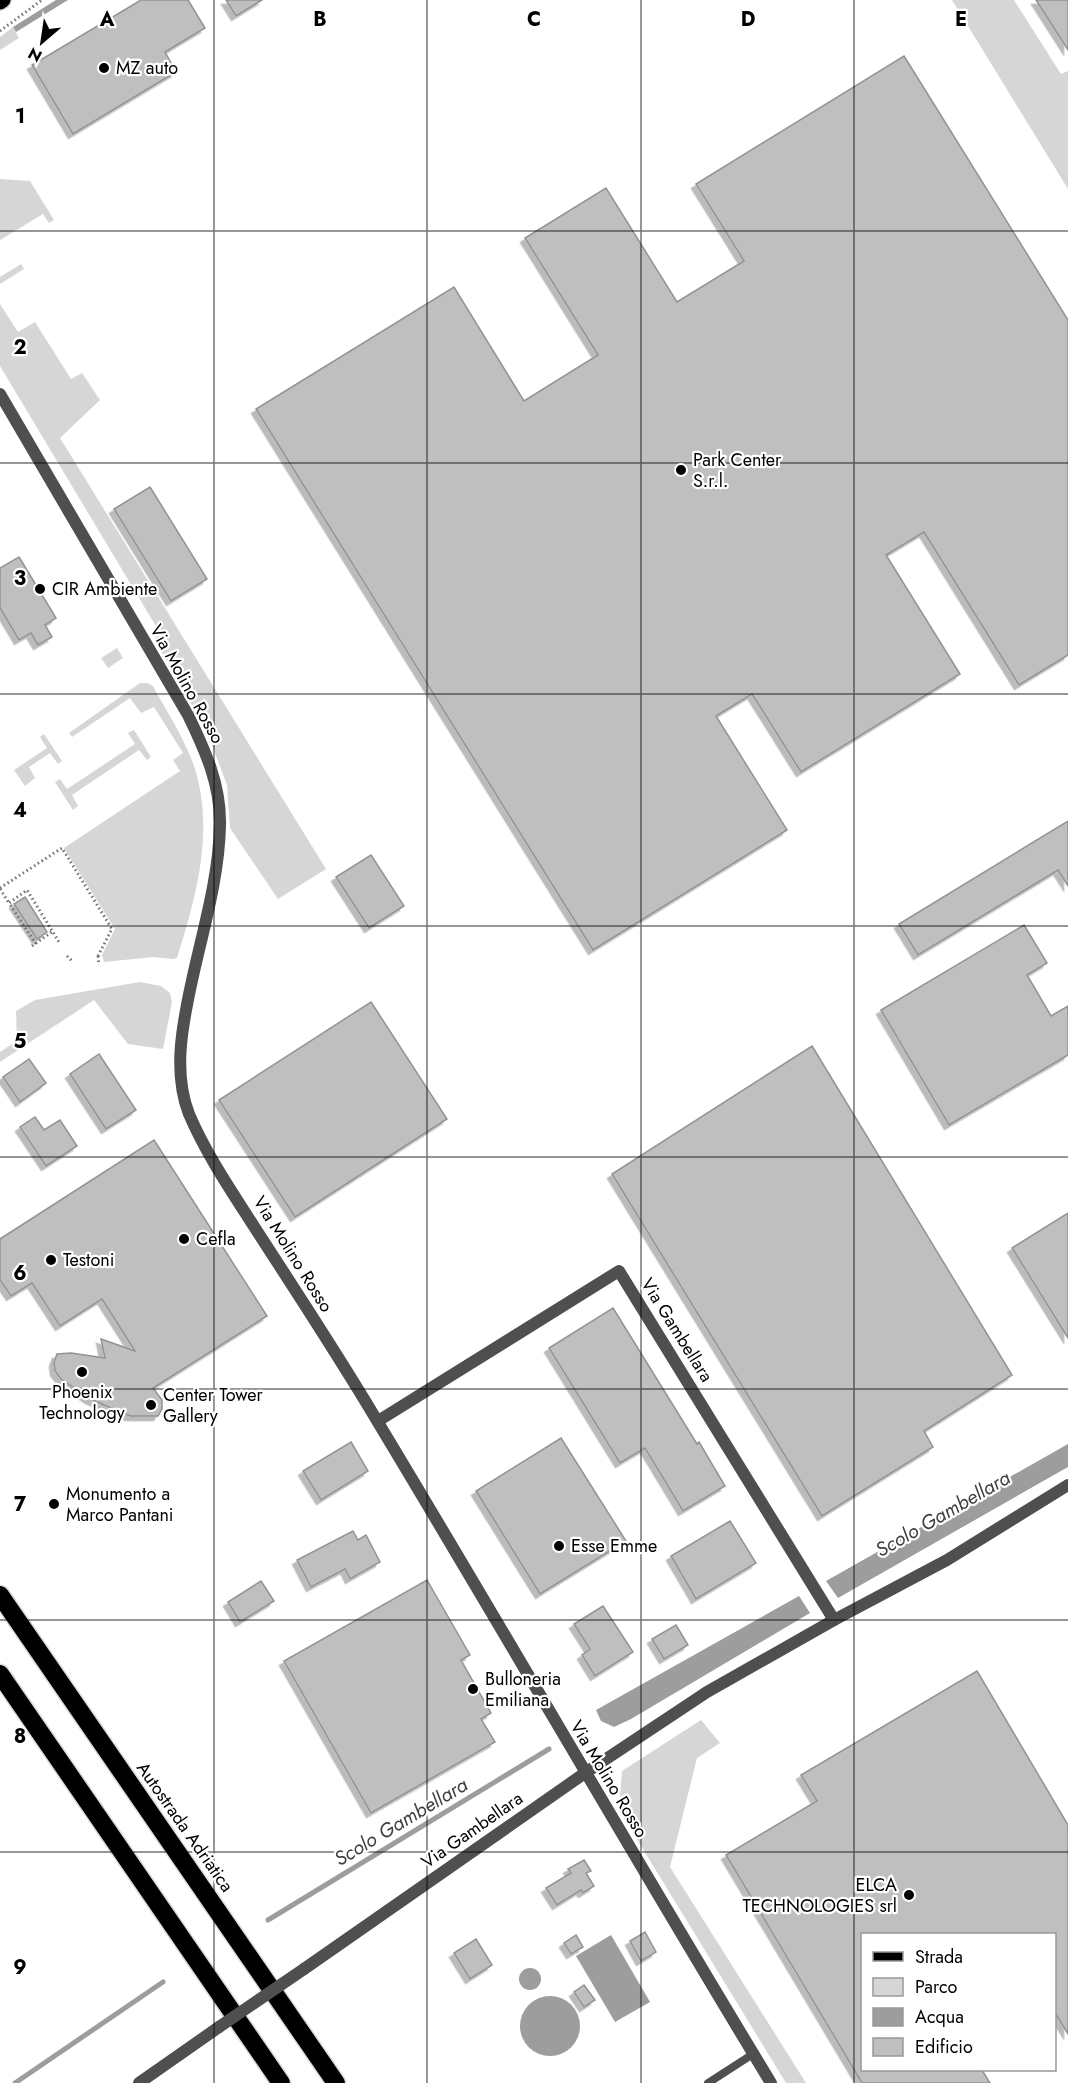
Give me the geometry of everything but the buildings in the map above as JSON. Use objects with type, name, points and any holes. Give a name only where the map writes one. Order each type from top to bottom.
[{"type":"highway","name":"Autostrada Adriatica","points":[[0,1595],[336,2083]]},
{"type":"highway","points":[[0,1674],[280,2083]]},
{"type":"street","name":"Via Molino Rosso","points":[[0,394],[188,715],[205,750],[216,785],[220,823],[217,868],[184,1016],[180,1052],[182,1089],[201,1140],[378,1421],[771,2083]]},
{"type":"street","name":"Via Gambellara","points":[[378,1421],[619,1271],[834,1620]]},
{"type":"street","name":"Via Gambellara","points":[[139,2083],[585,1773],[707,1692],[946,1560],[1068,1485]]},
{"type":"lane","points":[[708,2083],[753,2054]]},
{"type":"path","points":[[0,31],[42,0]]},
{"type":"path","points":[[53,932],[34,945],[0,888],[62,848],[112,929],[97,956],[99,965]]},
{"type":"path","points":[[9,903],[27,890],[59,942]]},
{"type":"path","points":[[67,956],[72,961]]},
{"type":"green space","points":[[952,0],[1014,0],[1061,74],[1068,71],[1068,189]]},
{"type":"green space","points":[[13,27],[19,38],[0,50],[0,37]]},
{"type":"green space","points":[[0,179],[30,181],[54,220],[49,223],[43,214],[0,240]]},
{"type":"green space","points":[[21,264],[24,269],[0,284],[0,277]]},
{"type":"green space","points":[[0,304],[18,332],[35,322],[71,379],[82,373],[100,400],[60,438],[326,869],[278,899],[230,828],[227,785],[206,729],[154,639],[160,633],[0,366]]},
{"type":"green space","points":[[117,648],[123,658],[108,668],[101,658]]},
{"type":"green space","points":[[140,683],[153,686],[188,751],[197,776],[202,802],[202,854],[192,907],[177,958],[153,957],[104,962],[102,955],[115,929],[64,848],[180,771],[173,760],[183,753],[154,707],[141,713],[130,698],[72,737],[69,733]]},
{"type":"green space","points":[[134,730],[151,757],[147,760],[139,750],[72,795],[78,806],[73,810],[55,782],[60,779],[67,789],[135,744],[128,733]]},
{"type":"green space","points":[[44,734],[62,761],[58,764],[50,753],[29,767],[35,778],[25,786],[14,770],[47,748],[40,737]]},
{"type":"green space","points":[[140,982],[161,986],[170,993],[172,1002],[163,1049],[128,1044],[94,1000],[0,1062],[0,1052],[17,1041],[16,1011],[35,1000]]},
{"type":"green space","points":[[701,1720],[720,1743],[697,1758],[670,1867],[806,2083],[786,2083],[619,1810],[622,1771]]},
{"type":"water","points":[[56,0],[68,0],[16,32],[13,27]]},
{"type":"water","points":[[1068,1444],[1068,1467],[838,1598],[826,1581]]},
{"type":"water","points":[[799,1596],[810,1613],[631,1719],[614,1727],[601,1721],[596,1710]]},
{"type":"water","points":[[611,1935],[650,2002],[615,2022],[576,1956]]},
{"type":"water","points":[[530,1968],[538,1971],[541,1979],[538,1987],[530,1990],[522,1987],[519,1979],[522,1971]]},
{"type":"water","points":[[544,1996],[556,1996],[567,2001],[575,2009],[580,2026],[578,2038],[567,2051],[556,2056],[544,2056],[533,2051],[525,2043],[520,2032],[520,2020],[525,2009],[533,2001]]},
{"type":"waterway","name":"Scolo Gambellara","points":[[268,1920],[549,1749]]},
{"type":"waterway","name":"Scolo Gambellara","points":[[15,2083],[163,1982]]},
{"type":"place","name":"MZ auto","points":[[104,68]]},
{"type":"place","name":"Park Center S.r.l.","points":[[681,470]]},
{"type":"place","name":"CIR Ambiente","points":[[40,589]]},
{"type":"place","name":"Cefla","points":[[184,1239]]},
{"type":"place","name":"Testoni","points":[[51,1260]]},
{"type":"place","name":"Phoenix Technology","points":[[82,1372]]},
{"type":"place","name":"Center Tower Gallery","points":[[151,1405]]},
{"type":"place","name":"Monumento a Marco Pantani","points":[[54,1504]]},
{"type":"place","name":"Esse Emme","points":[[559,1546]]},
{"type":"place","name":"Bulloneria Emiliana","points":[[473,1689]]},
{"type":"place","name":"ELCA TECHNOLOGIES srl","points":[[909,1895]]}]
